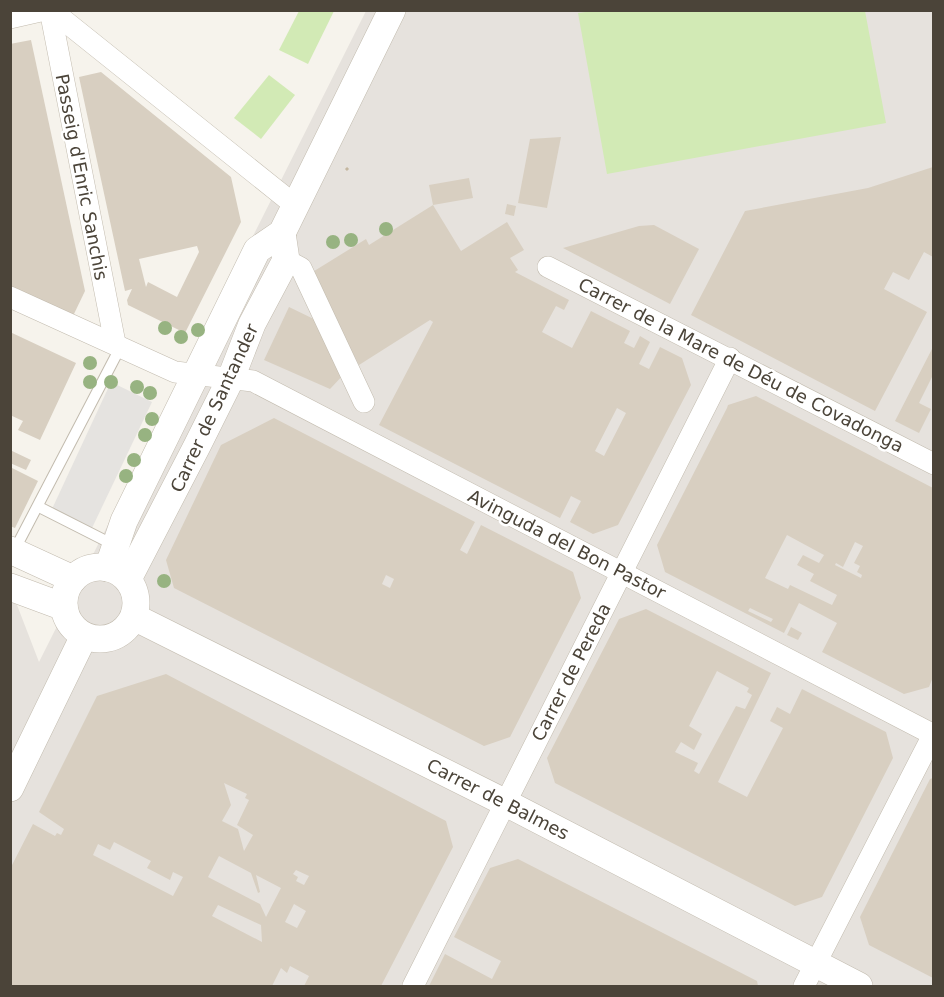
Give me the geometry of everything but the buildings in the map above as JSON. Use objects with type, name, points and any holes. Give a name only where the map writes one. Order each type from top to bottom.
[{"type":"street","points":[[10,18],[45,10]]},
{"type":"street","points":[[50,10],[296,206]]},
{"type":"street","name":"Passeig d'Enric Sanchis","points":[[50,10],[118,345]]},
{"type":"street","name":"Carrer de Santander","points":[[117,564],[194,374],[257,250],[282,233],[392,10]]},
{"type":"street","points":[[282,233],[286,260],[301,268],[364,402]]},
{"type":"street","name":"Carrer de Santander","points":[[117,564],[231,378],[252,324],[286,260]]},
{"type":"street","name":"Carrer de la Mare de Déu de Covadonga","points":[[548,267],[730,358],[933,464]]},
{"type":"street","name":"Avinguda del Bon Pastor","points":[[10,297],[175,372],[253,381],[933,734]]},
{"type":"street","name":"Carrer de Pereda","points":[[413,987],[504,802],[730,358]]},
{"type":"street","points":[[12,550],[73,579]]},
{"type":"street","points":[[117,564],[136,598],[134,617],[128,627],[108,639],[84,636],[72,626],[64,607],[64,597],[73,579],[89,569],[117,564]]},
{"type":"street","points":[[10,587],[64,607]]},
{"type":"street","name":"Carrer de Balmes","points":[[134,617],[504,802],[810,975],[860,987]]},
{"type":"street","points":[[10,788],[84,636]]},
{"type":"street","points":[[810,975],[933,734]]},
{"type":"lane","points":[[12,550],[39,507],[118,345]]},
{"type":"lane","points":[[39,507],[117,564]]},
{"type":"shaded area","points":[[366,11],[933,11],[933,986],[11,986],[11,601],[17,605],[39,662]]},
{"type":"shaded area","points":[[111,382],[152,402],[92,528],[52,509]]},
{"type":"green space","points":[[299,11],[334,11],[308,64],[279,50]]},
{"type":"green space","points":[[593,11],[865,11],[886,123],[607,174],[578,13]]},
{"type":"green space","points":[[269,75],[295,95],[261,139],[234,118]]}]
